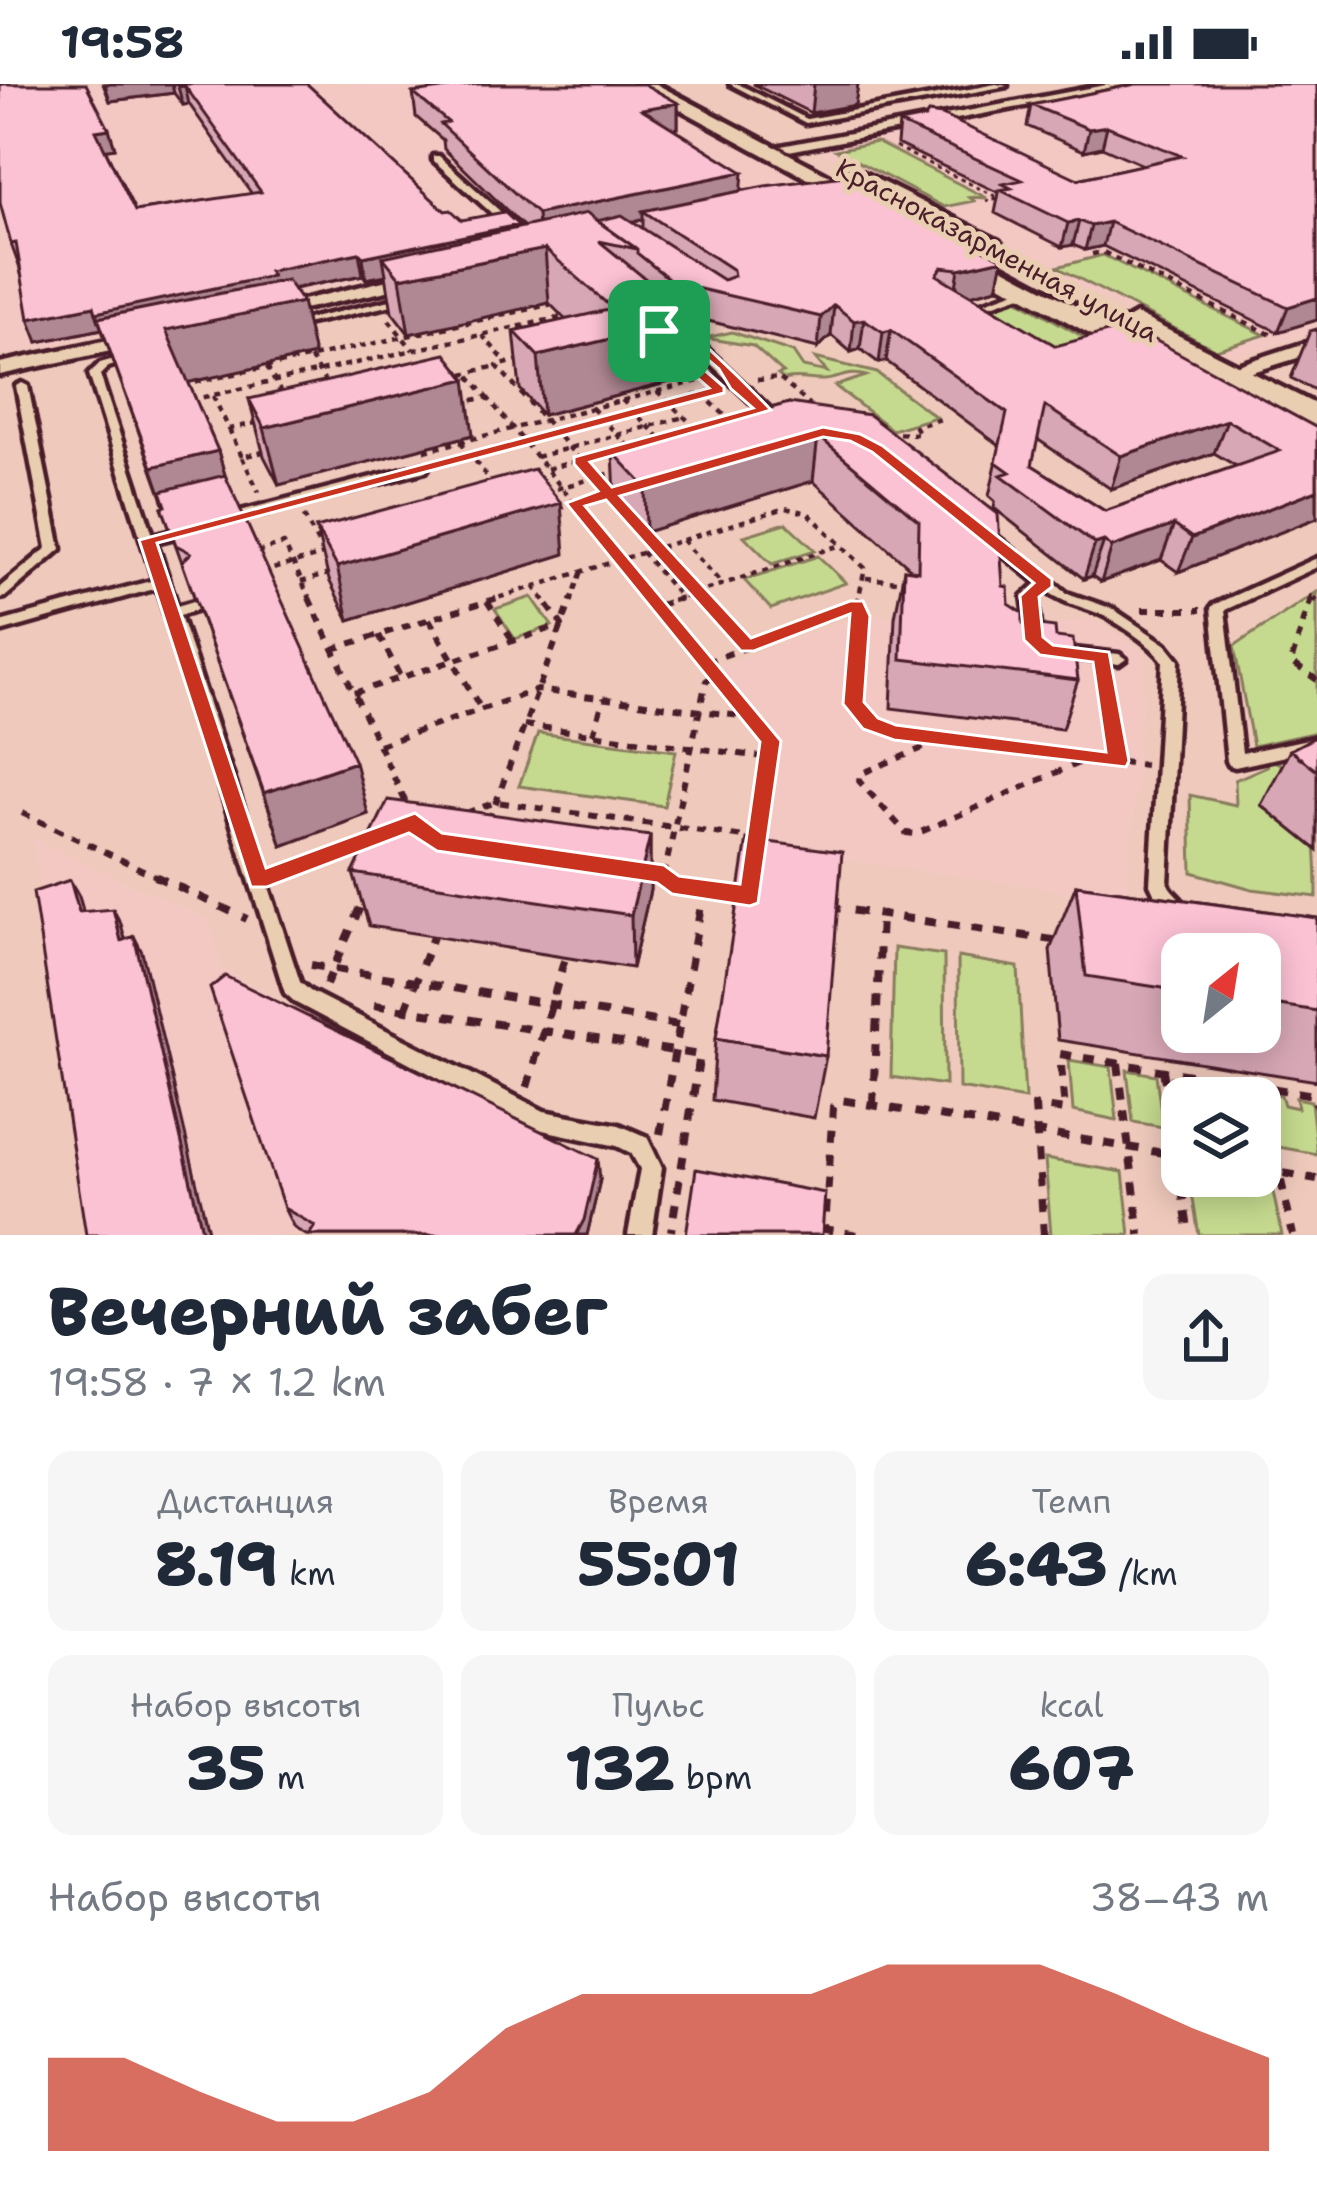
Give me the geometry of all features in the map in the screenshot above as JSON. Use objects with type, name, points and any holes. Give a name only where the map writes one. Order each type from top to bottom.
[{"type":"main road","name":"Красноказарменная улица","points":[[644,84],[768,150],[854,184],[1317,418]]},
{"type":"main road","name":"Красноказарменная улица","points":[[676,84],[797,145],[1112,343],[1198,382],[1317,447]]},
{"type":"street","points":[[768,150],[1133,84]]},
{"type":"street","points":[[810,194],[854,184]]},
{"type":"street","points":[[234,318],[445,273]]},
{"type":"street","points":[[0,369],[164,334]]},
{"type":"street","points":[[1198,382],[1317,345]]},
{"type":"lane","points":[[733,84],[806,121],[1004,86],[999,84]]},
{"type":"lane","points":[[967,93],[1002,107]]},
{"type":"lane","points":[[897,98],[908,103]]},
{"type":"lane","points":[[436,158],[527,240]]},
{"type":"lane","points":[[977,324],[960,312],[1030,289]]},
{"type":"lane","points":[[284,326],[330,320],[423,296]]},
{"type":"lane","points":[[660,312],[725,367],[736,386],[791,427]]},
{"type":"lane","points":[[154,353],[111,362],[94,374],[292,987],[317,1005],[520,1111],[556,1126],[619,1136],[645,1151],[651,1175],[640,1235]]},
{"type":"lane","points":[[0,594],[54,548],[22,386]]},
{"type":"lane","points":[[148,540],[422,468]]},
{"type":"lane","points":[[971,523],[1065,598],[1096,607],[1152,640],[1171,660],[1159,884],[1166,899],[1193,912]]},
{"type":"lane","points":[[1317,562],[1218,608],[1235,761],[1317,743]]},
{"type":"lane","points":[[0,627],[162,582]]},
{"type":"lane","points":[[1045,583],[1030,596],[1035,644],[1047,650],[1111,658]]},
{"type":"lane","points":[[172,612],[197,605]]},
{"type":"path","points":[[879,140],[999,198],[986,201]]},
{"type":"path","points":[[1092,254],[1103,251],[1276,337]]},
{"type":"path","points":[[179,386],[564,302]]},
{"type":"path","points":[[177,404],[586,311]]},
{"type":"path","points":[[384,313],[431,364]]},
{"type":"path","points":[[530,324],[542,336]]},
{"type":"path","points":[[482,335],[507,363]]},
{"type":"path","points":[[400,353],[412,368]]},
{"type":"path","points":[[310,358],[329,388]]},
{"type":"path","points":[[455,376],[528,358]]},
{"type":"path","points":[[361,362],[372,377]]},
{"type":"path","points":[[422,468],[719,390],[690,364]]},
{"type":"path","points":[[497,366],[748,647]]},
{"type":"path","points":[[266,367],[284,398]]},
{"type":"path","points":[[467,373],[770,741],[755,863]]},
{"type":"path","points":[[657,391],[704,436]]},
{"type":"path","points":[[702,394],[738,427]]},
{"type":"path","points":[[213,395],[258,489]]},
{"type":"path","points":[[442,408],[487,397]]},
{"type":"path","points":[[622,400],[668,446]]},
{"type":"path","points":[[791,427],[823,417],[815,407]]},
{"type":"path","points":[[592,408],[637,455]]},
{"type":"path","points":[[547,469],[764,410]]},
{"type":"path","points":[[536,457],[684,417]]},
{"type":"path","points":[[229,429],[272,419]]},
{"type":"path","points":[[883,433],[913,436],[919,434],[915,427],[941,419]]},
{"type":"path","points":[[461,442],[498,490],[476,496]]},
{"type":"path","points":[[242,457],[287,446]]},
{"type":"path","points":[[544,493],[629,469]]},
{"type":"path","points":[[556,508],[626,489]]},
{"type":"path","points":[[296,501],[333,573],[302,582]]},
{"type":"path","points":[[333,649],[790,508],[808,513],[863,565],[866,578],[857,605],[857,710],[881,729],[1139,764]]},
{"type":"path","points":[[311,530],[330,525]]},
{"type":"path","points":[[682,540],[722,584]]},
{"type":"path","points":[[243,556],[284,544],[415,822]]},
{"type":"path","points":[[659,605],[841,545]]},
{"type":"path","points":[[256,574],[343,549]]},
{"type":"path","points":[[642,552],[681,598]]},
{"type":"path","points":[[484,832],[582,571]]},
{"type":"path","points":[[866,578],[910,583]]},
{"type":"path","points":[[534,586],[562,625]]},
{"type":"path","points":[[1317,601],[1311,596],[1292,662],[1317,680]]},
{"type":"path","points":[[487,601],[513,641]]},
{"type":"path","points":[[706,662],[857,605]]},
{"type":"path","points":[[1096,607],[1183,612],[1218,608]]},
{"type":"path","points":[[429,619],[482,710]]},
{"type":"path","points":[[354,693],[562,625]]},
{"type":"path","points":[[379,634],[401,678]]},
{"type":"path","points":[[1111,658],[1118,761]]},
{"type":"path","points":[[716,674],[706,680],[664,875],[668,883],[750,896],[752,880]]},
{"type":"path","points":[[379,745],[538,690],[752,717]]},
{"type":"path","points":[[593,734],[604,698]]},
{"type":"path","points":[[524,725],[770,758]]},
{"type":"path","points":[[943,739],[859,777],[906,833],[916,834],[1090,758]]},
{"type":"path","points":[[457,816],[496,802],[758,839]]},
{"type":"path","points":[[22,814],[276,933]]},
{"type":"path","points":[[580,830],[584,814]]},
{"type":"path","points":[[259,880],[378,836]]},
{"type":"path","points":[[633,870],[664,875]]},
{"type":"path","points":[[317,1005],[370,886]]},
{"type":"path","points":[[645,1151],[659,1136],[704,889]]},
{"type":"path","points":[[816,905],[1066,942]]},
{"type":"path","points":[[873,1104],[881,915]]},
{"type":"path","points":[[405,1010],[433,937]]},
{"type":"path","points":[[520,1111],[565,958]]},
{"type":"path","points":[[284,960],[679,1025]]},
{"type":"path","points":[[363,1003],[700,1055],[670,1235]]},
{"type":"path","points":[[1044,1235],[1035,1106],[1065,1110],[1060,1054],[1204,1077]]},
{"type":"path","points":[[1118,1063],[1140,1235]]},
{"type":"path","points":[[1162,1070],[1163,1077]]},
{"type":"path","points":[[1281,1090],[1314,1095],[1317,1107]]},
{"type":"path","points":[[825,1232],[833,1107],[846,1100],[1161,1153]]},
{"type":"path","points":[[1281,1173],[1317,1179]]},
{"type":"path","points":[[1281,1182],[1293,1235]]},
{"type":"path","points":[[1184,1197],[1189,1235]]},
{"type":"path","points":[[803,1225],[857,1235]]},
{"type":"shaded area","points":[[0,84],[627,84],[813,186],[0,356]]},
{"type":"shaded area","points":[[1155,84],[1317,84],[1317,332],[1234,357],[1209,354],[821,151],[827,145]]},
{"type":"shaded area","points":[[857,616],[1050,628],[1089,616],[1146,653],[1127,900],[767,849],[779,742],[717,666]]},
{"type":"shaded area","points":[[33,838],[210,920],[221,968],[601,1175],[588,1235],[93,1235]]},
{"type":"green space","points":[[876,142],[987,198],[969,197],[974,201],[944,207],[836,150]]},
{"type":"green space","points":[[1103,255],[1265,335],[1216,350],[1057,267]]},
{"type":"green space","points":[[1017,299],[1094,343],[1049,347],[991,314],[999,305]]},
{"type":"green space","points":[[732,332],[793,352],[803,367],[827,372],[815,358],[877,373],[936,417],[892,430],[835,386],[866,376],[784,380],[778,375],[783,373],[753,346],[705,338]]},
{"type":"green space","points":[[786,523],[815,550],[772,564],[744,536]]},
{"type":"green space","points":[[818,556],[846,583],[771,609],[744,580]]},
{"type":"green space","points":[[1317,592],[1317,732],[1253,746],[1234,646]]},
{"type":"green space","points":[[532,597],[552,626],[515,639],[495,609]]},
{"type":"green space","points":[[538,733],[676,751],[664,806],[519,786]]},
{"type":"green space","points":[[1264,759],[1295,777],[1304,794],[1314,836],[1317,897],[1252,889],[1192,872],[1190,795],[1236,805],[1235,780],[1267,766]]},
{"type":"green space","points":[[894,948],[944,955],[945,1085],[891,1077]]},
{"type":"green space","points":[[958,957],[1018,967],[1025,1099],[959,1088]]},
{"type":"green space","points":[[1069,1060],[1111,1067],[1117,1120],[1073,1111]]},
{"type":"green space","points":[[1127,1070],[1156,1075],[1161,1112],[1161,1127],[1133,1122]]},
{"type":"green space","points":[[1281,1095],[1284,1105],[1298,1108],[1296,1098],[1311,1101],[1317,1154],[1281,1148]]},
{"type":"green space","points":[[1045,1159],[1123,1172],[1130,1235],[1051,1235]]},
{"type":"green space","points":[[1193,1197],[1274,1197],[1282,1235],[1199,1235]]},
{"type":"building","points":[[0,84],[86,84],[109,129],[96,131],[135,211],[261,192],[185,86],[176,84],[307,84],[445,211],[451,210],[462,220],[504,212],[518,225],[269,271],[272,276],[96,313],[94,306],[29,319],[16,243],[11,244],[0,203]]},
{"type":"building","points":[[477,84],[644,84],[678,103],[642,109],[743,172],[537,214],[441,124],[448,122],[413,93]]},
{"type":"building","points":[[1136,84],[1317,84],[1317,298],[1288,307],[1109,222],[1068,223],[1000,190],[1011,188],[1003,184],[1022,180],[899,123],[925,118],[928,113],[942,115],[1078,179],[1182,156],[1107,126],[1089,129],[1031,105]]},
{"type":"building","points":[[844,176],[1003,259],[959,269],[942,267],[937,275],[1056,346],[1129,326],[1317,428],[1317,490],[1192,538],[1174,525],[1112,547],[1104,541],[1095,544],[1001,475],[1010,472],[996,462],[1007,413],[891,330],[883,332],[864,319],[854,321],[834,305],[821,317],[674,283],[597,221],[622,215],[723,280],[734,276],[733,270],[643,211],[765,186]],"holes":[[[1045,406],[1121,456],[1227,420],[1280,451],[1105,511],[1032,465]]]},
{"type":"building","points":[[587,213],[637,249],[599,241],[695,319],[538,356],[514,331],[613,309],[545,249],[400,278],[383,257]]},
{"type":"building","points":[[287,280],[302,302],[166,330],[218,451],[152,467],[98,318]]},
{"type":"building","points":[[446,354],[466,379],[264,428],[249,399]]},
{"type":"building","points":[[789,403],[869,415],[998,514],[1003,586],[1008,587],[1009,604],[1023,613],[1023,623],[1055,627],[1056,637],[1073,639],[1078,680],[901,659],[904,569],[918,571],[919,521],[818,436],[645,486],[613,452]]},
{"type":"building","points":[[534,469],[561,503],[337,567],[316,528]]},
{"type":"building","points":[[225,475],[355,762],[264,793],[182,562],[191,553],[176,545],[162,507],[166,506],[161,491]]},
{"type":"building","points":[[1317,736],[1317,771],[1290,750]]},
{"type":"building","points":[[388,800],[650,836],[631,915],[353,873]]},
{"type":"building","points":[[747,839],[842,852],[826,1056],[716,1038]]},
{"type":"building","points":[[70,880],[79,912],[113,909],[121,941],[134,936],[203,1235],[86,1235],[33,892]]},
{"type":"building","points":[[1076,885],[1317,918],[1317,1011],[1281,1005],[1281,933],[1161,933],[1161,988],[1086,976]]},
{"type":"building","points":[[225,976],[598,1159],[576,1235],[309,1235],[315,1226],[284,1208],[210,988]]},
{"type":"building","points":[[696,1169],[825,1193],[822,1235],[686,1235]]},
{"type":"tram line","points":[[659,84],[866,192]]},
{"type":"tram line","points":[[972,249],[1152,345]]},
{"type":"route","points":[[659,331],[628,302],[644,298],[725,367],[736,386],[764,410],[580,460],[609,494],[657,548],[748,647],[857,605],[854,704],[863,718],[881,729],[1118,761],[1102,657],[1047,650],[1034,640],[1030,596],[1036,586],[1045,583],[878,449],[854,437],[823,432],[609,494],[574,503],[770,741],[750,896],[672,884],[664,875],[437,842],[419,831],[415,822],[259,880],[148,540],[719,390],[657,336],[659,331]]}]
